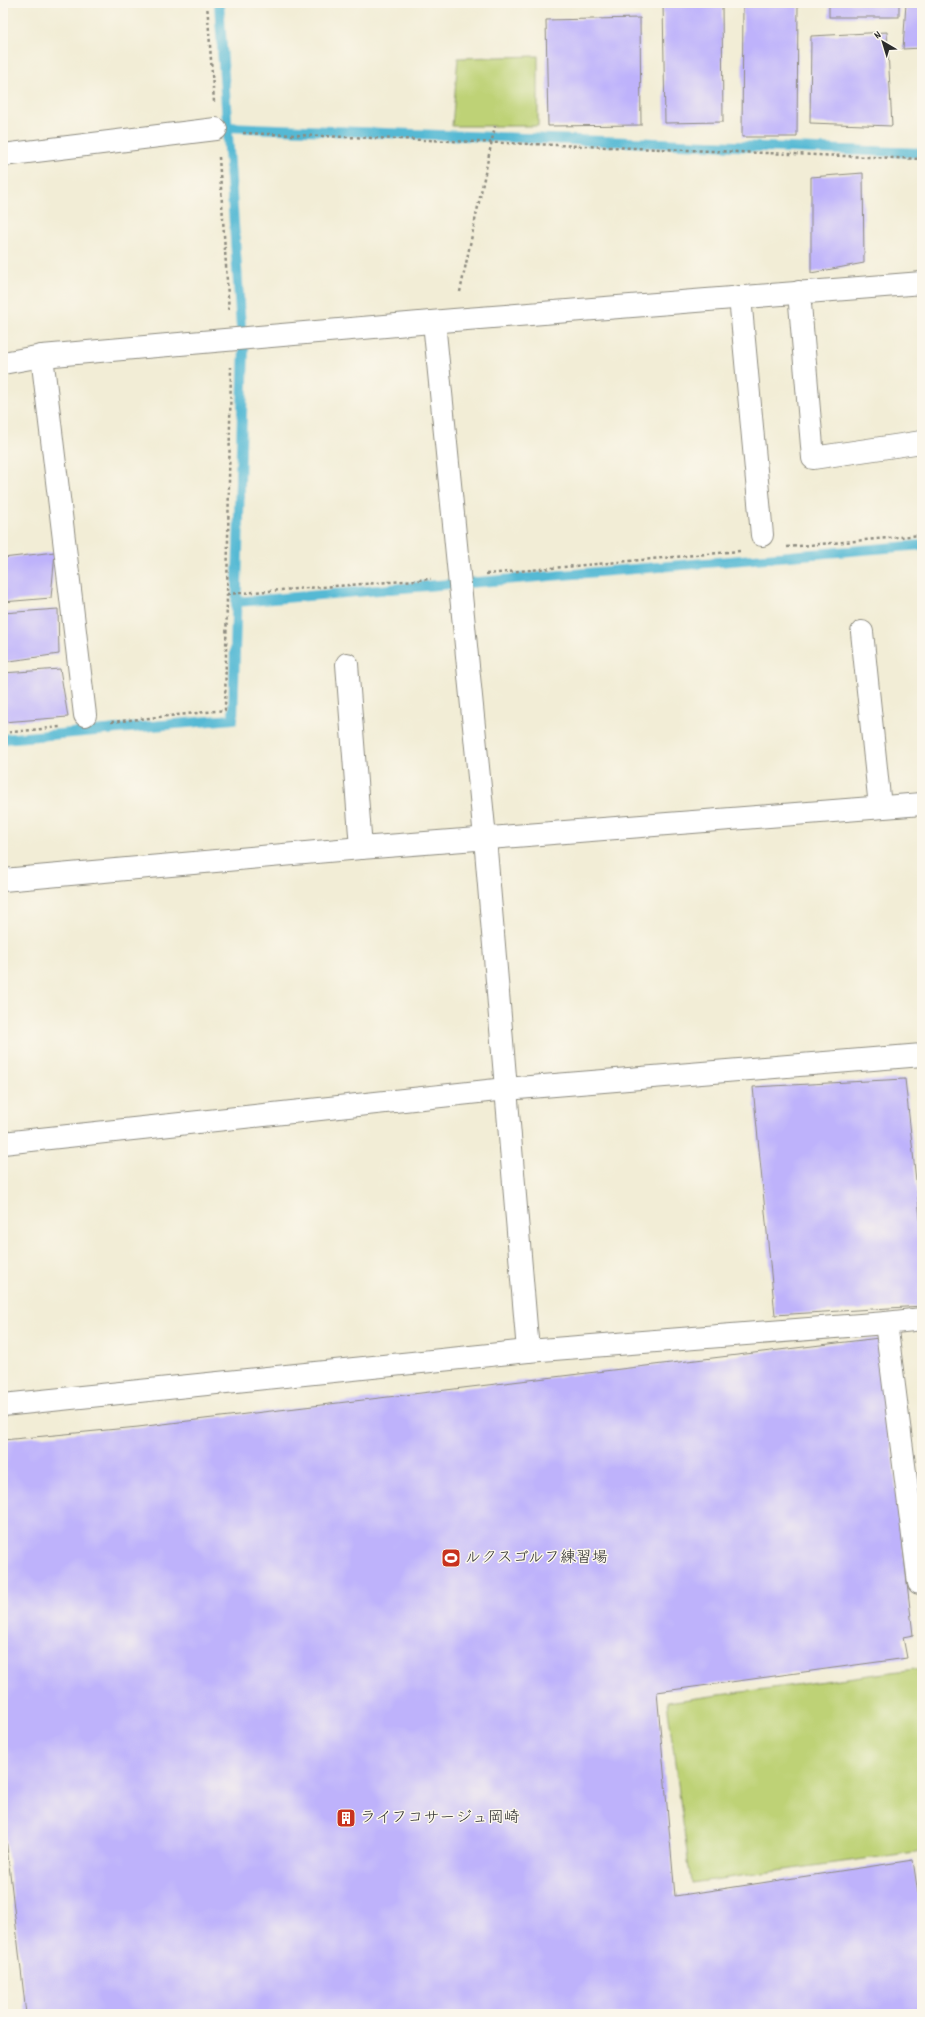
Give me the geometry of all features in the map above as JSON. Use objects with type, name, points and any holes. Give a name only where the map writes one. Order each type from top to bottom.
[{"type":"street","points":[[3,155],[217,130]]},
{"type":"street","points":[[3,363],[42,356],[444,321],[922,283]]},
{"type":"street","points":[[799,292],[813,458],[922,442]]},
{"type":"street","points":[[740,297],[762,535]]},
{"type":"street","points":[[444,321],[459,577],[485,838],[528,1351]]},
{"type":"street","points":[[42,356],[85,715]]},
{"type":"street","points":[[862,632],[880,807]]},
{"type":"street","points":[[347,664],[361,848]]},
{"type":"street","points":[[3,880],[361,848],[922,804]]},
{"type":"street","points":[[3,1143],[506,1089],[922,1055]]},
{"type":"street","points":[[3,1405],[528,1351],[922,1319]]},
{"type":"street","points":[[886,1323],[919,1583],[922,1583]]},
{"type":"path","points":[[106,722],[226,710],[231,340],[207,3]]},
{"type":"path","points":[[444,321],[494,126]]},
{"type":"path","points":[[217,130],[922,159]]},
{"type":"path","points":[[781,548],[922,535]]},
{"type":"path","points":[[227,594],[459,577],[741,551]]},
{"type":"path","points":[[3,733],[67,726]]},
{"type":"green space","points":[[538,56],[538,126],[452,126],[458,58]]},
{"type":"green space","points":[[922,1668],[922,1851],[691,1883],[667,1702]]},
{"type":"building","points":[[663,3],[722,3],[723,122],[665,123]]},
{"type":"building","points":[[743,3],[798,3],[797,137],[742,137]]},
{"type":"building","points":[[829,3],[899,3],[899,17],[829,17]]},
{"type":"building","points":[[906,3],[922,3],[922,48],[903,49]]},
{"type":"building","points":[[640,18],[641,125],[548,126],[546,20]]},
{"type":"building","points":[[887,32],[892,126],[810,123],[811,36]]},
{"type":"building","points":[[863,173],[864,263],[811,273],[811,177]]},
{"type":"building","points":[[55,552],[51,598],[3,602],[3,558]]},
{"type":"building","points":[[58,609],[59,654],[3,662],[3,613]]},
{"type":"building","points":[[60,669],[68,717],[3,722],[3,673]]},
{"type":"building","points":[[905,1079],[922,1236],[922,1306],[775,1315],[753,1087]]},
{"type":"building","points":[[879,1338],[913,1635],[903,1637],[907,1658],[657,1692],[675,1896],[913,1860],[922,1921],[922,2014],[26,2014],[3,1812],[3,1440],[138,1427]]},
{"type":"waterway","points":[[219,3],[241,327]]},
{"type":"waterway","points":[[226,127],[922,153]]},
{"type":"waterway","points":[[3,739],[233,719],[244,347]]},
{"type":"waterway","points":[[467,583],[922,545]]},
{"type":"waterway","points":[[236,602],[450,584]]},
{"type":"place","name":"ルクスゴルフ練習場","points":[[451,1558]]},
{"type":"place","name":"ライフコサージュ岡崎","points":[[346,1818]]}]
